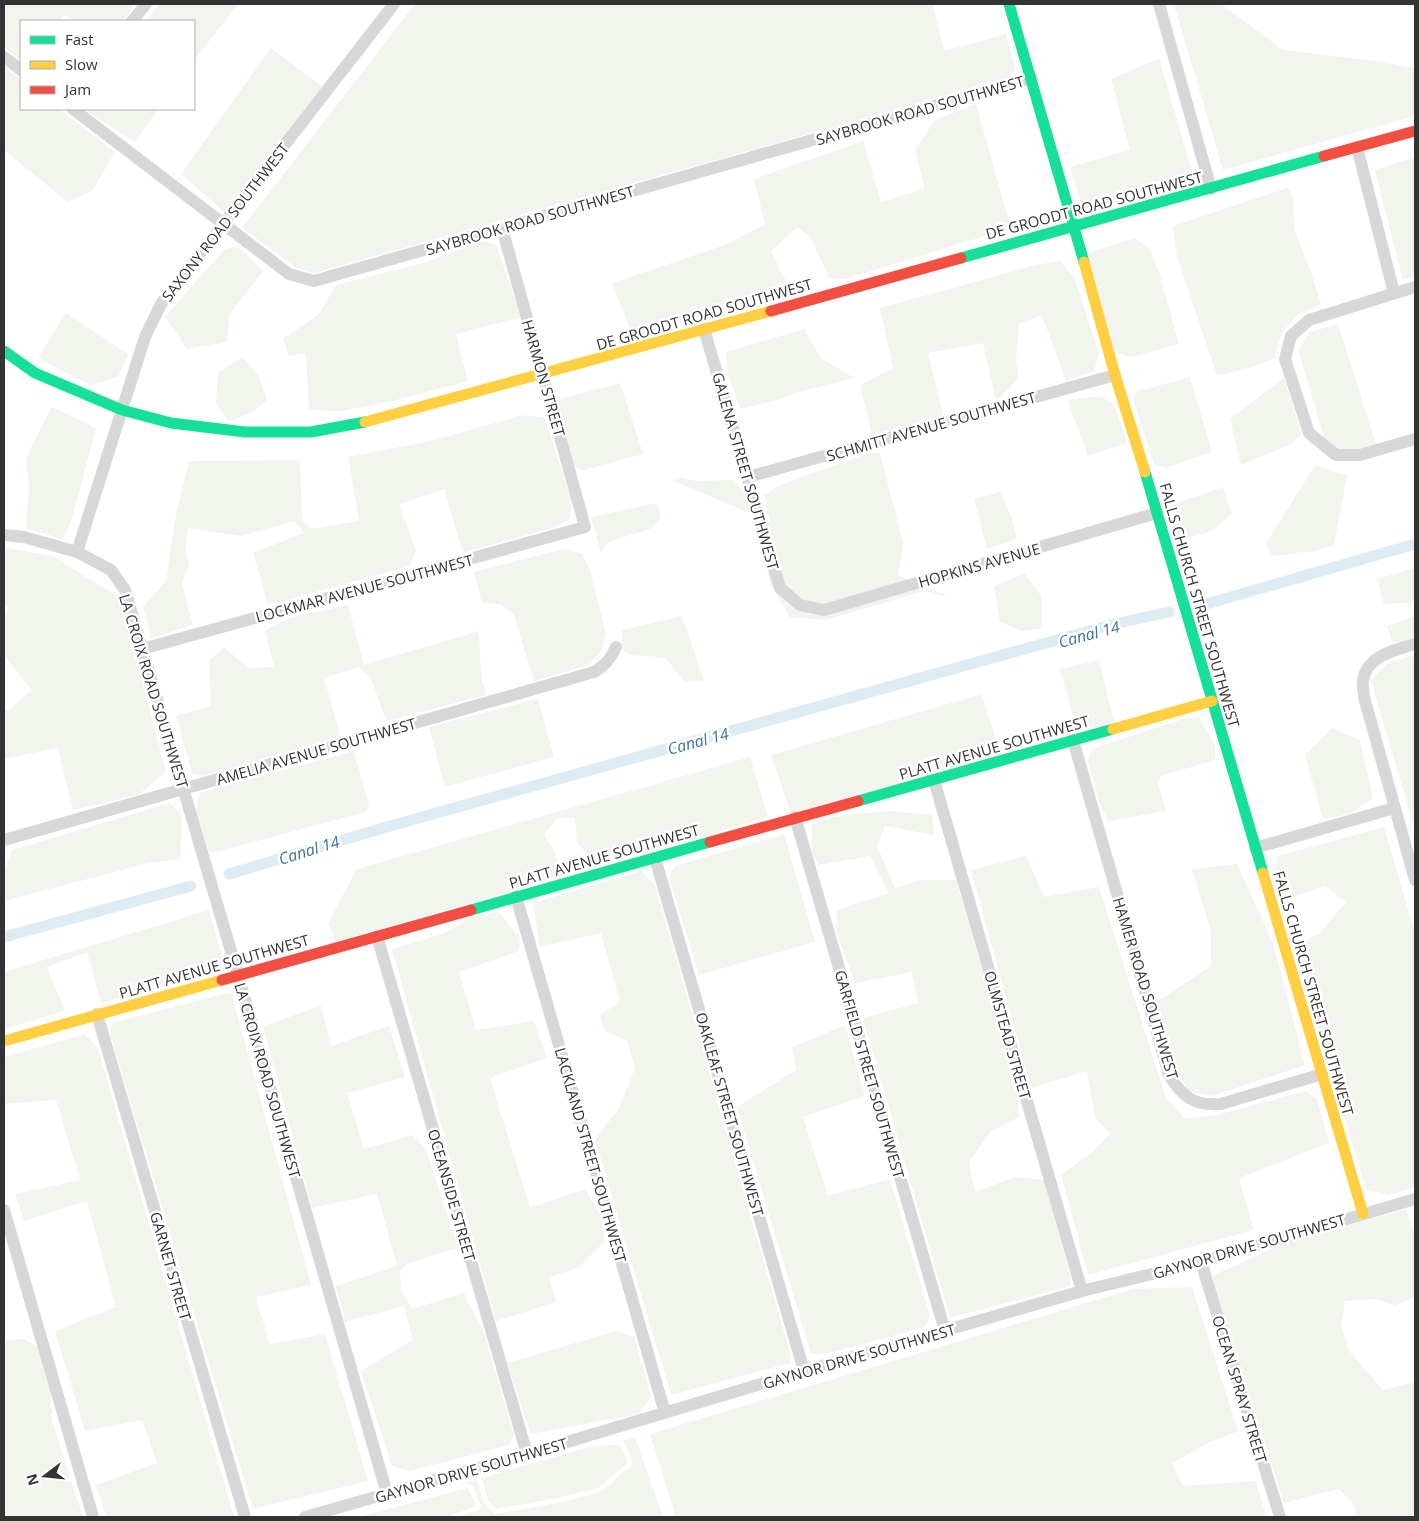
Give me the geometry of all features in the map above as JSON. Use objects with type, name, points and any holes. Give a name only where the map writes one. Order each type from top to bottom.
[{"type":"street","points":[[133,20],[146,4]]},
{"type":"street","name":"SAXONY ROAD SOUTHWEST","points":[[77,552],[145,337],[161,304],[394,4]]},
{"type":"street","name":"FALLS CHURCH STREET SOUTHWEST","points":[[1009,4],[1032,78],[1115,375],[1363,1214]]},
{"type":"street","points":[[1159,4],[1211,189]]},
{"type":"street","points":[[4,57],[20,69]]},
{"type":"street","name":"SAYBROOK ROAD SOUTHWEST","points":[[74,110],[289,274],[314,281],[1032,78]]},
{"type":"street","name":"DE GROODT ROAD SOUTHWEST","points":[[4,351],[35,373],[122,410],[171,423],[244,432],[311,432],[378,420],[1415,131]]},
{"type":"street","points":[[1357,148],[1394,293]]},
{"type":"street","name":"HARMON STREET","points":[[502,228],[586,527]]},
{"type":"street","points":[[1415,287],[1309,320],[1291,336],[1285,359],[1309,433],[1336,455],[1360,455],[1415,439]]},
{"type":"street","name":"GALENA STREET SOUTHWEST","points":[[704,329],[780,588],[800,605]]},
{"type":"street","name":"SCHMITT AVENUE SOUTHWEST","points":[[748,477],[1115,375]]},
{"type":"street","name":"HOPKINS AVENUE","points":[[800,605],[824,610],[1157,513]]},
{"type":"street","name":"LOCKMAR AVENUE SOUTHWEST","points":[[142,648],[586,527]]},
{"type":"street","name":"LA CROIX ROAD SOUTHWEST","points":[[7,535],[77,552],[111,570],[125,590],[238,975],[386,1494]]},
{"type":"street","points":[[1415,644],[1380,656],[1368,668],[1363,681],[1364,698],[1415,880]]},
{"type":"street","name":"AMELIA AVENUE SOUTHWEST","points":[[4,840],[594,672],[604,666],[612,657],[616,647]]},
{"type":"street","name":"PLATT AVENUE SOUTHWEST","points":[[4,1041],[1212,701]]},
{"type":"street","name":"HAMER ROAD SOUTHWEST","points":[[1073,740],[1170,1075],[1178,1090],[1191,1100],[1208,1105],[1221,1104],[1322,1074]]},
{"type":"street","name":"OLMSTEAD STREET","points":[[934,780],[1082,1291]]},
{"type":"street","points":[[1255,848],[1394,808]]},
{"type":"street","name":"GARFIELD STREET SOUTHWEST","points":[[795,818],[945,1331]]},
{"type":"street","name":"OAKLEAF STREET SOUTHWEST","points":[[655,858],[804,1371]]},
{"type":"street","name":"LACKLAND STREET SOUTHWEST","points":[[516,896],[666,1413]]},
{"type":"street","name":"OCEANSIDE STREET","points":[[377,936],[527,1454]]},
{"type":"street","name":"GARNET STREET","points":[[97,1014],[245,1517]]},
{"type":"street","name":"GAYNOR DRIVE SOUTHWEST","points":[[305,1517],[527,1454],[804,1371],[1082,1291],[1201,1262],[1415,1199]]},
{"type":"street","points":[[4,1210],[93,1517]]},
{"type":"street","name":"OCEAN SPRAY STREET","points":[[1201,1262],[1280,1517]]},
{"type":"shaded area","points":[[4,4],[134,4],[123,20],[72,20],[65,15],[60,20],[20,20],[20,60],[4,47]]},
{"type":"shaded area","points":[[160,4],[238,4],[195,59],[195,20],[147,20]]},
{"type":"shaded area","points":[[415,4],[939,4],[933,6],[944,51],[1006,34],[1015,68],[1010,77],[315,273],[295,267],[242,228]]},
{"type":"shaded area","points":[[1174,4],[1221,4],[1283,50],[1376,61],[1415,68],[1415,116],[1223,170]]},
{"type":"shaded area","points":[[271,48],[322,86],[234,202],[224,212],[181,174]]},
{"type":"shaded area","points":[[1159,58],[1194,178],[1083,208],[1070,167],[1130,150],[1111,79]]},
{"type":"shaded area","points":[[4,66],[20,78],[20,110],[60,110],[115,152],[92,191],[68,202],[4,150]]},
{"type":"shaded area","points":[[976,104],[1011,228],[845,279],[829,278],[811,238],[797,227],[771,251],[790,289],[633,337],[612,283],[728,244],[765,224],[754,179],[863,141],[881,202],[925,189],[915,150],[935,120]]},
{"type":"shaded area","points":[[87,110],[157,110],[135,142]]},
{"type":"shaded area","points":[[1415,157],[1415,276],[1403,280],[1375,170]]},
{"type":"shaded area","points":[[1287,188],[1293,195],[1294,229],[1310,269],[1321,304],[1296,316],[1281,334],[1275,358],[1253,367],[1217,376],[1177,257],[1173,226]]},
{"type":"shaded area","points":[[1135,238],[1150,250],[1160,275],[1179,344],[1131,357],[1115,352],[1088,253]]},
{"type":"shaded area","points":[[482,241],[496,244],[521,317],[456,334],[468,381],[392,401],[341,411],[309,410],[306,353],[289,356],[283,339],[319,314],[336,285],[424,263]]},
{"type":"shaded area","points":[[237,246],[263,271],[229,315],[227,342],[187,349],[165,317],[224,250]]},
{"type":"shaded area","points":[[1060,261],[1074,277],[1099,353],[1094,371],[1066,381],[1042,315],[1019,324],[1016,359],[1019,378],[996,401],[983,343],[928,353],[943,415],[872,435],[860,385],[893,368],[880,308],[1036,265]]},
{"type":"shaded area","points":[[66,313],[128,354],[118,377],[90,385],[38,358]]},
{"type":"shaded area","points":[[1338,324],[1376,444],[1351,451],[1333,448],[1324,437],[1298,349],[1310,332]]},
{"type":"shaded area","points":[[804,329],[821,358],[854,378],[740,409],[728,374],[726,352]]},
{"type":"shaded area","points":[[243,357],[258,375],[267,400],[252,412],[229,422],[216,403],[218,373]]},
{"type":"shaded area","points":[[1190,377],[1212,452],[1166,468],[1154,464],[1134,401],[1135,392]]},
{"type":"shaded area","points":[[1284,378],[1302,434],[1292,444],[1241,465],[1230,419]]},
{"type":"shaded area","points":[[620,383],[643,454],[584,470],[574,467],[557,402],[564,398]]},
{"type":"shaded area","points":[[1100,396],[1114,404],[1127,443],[1088,456],[1067,400]]},
{"type":"shaded area","points":[[52,407],[96,428],[71,522],[62,539],[26,528],[29,490],[26,457]]},
{"type":"shaded area","points":[[523,415],[545,418],[572,503],[570,519],[555,527],[463,553],[444,489],[399,504],[416,550],[410,566],[268,605],[253,553],[304,533],[294,521],[241,536],[188,528],[185,548],[189,563],[182,584],[193,625],[151,638],[143,607],[166,581],[176,515],[189,461],[300,460],[302,520],[311,529],[359,521],[348,457],[431,441]]},
{"type":"shaded area","points":[[869,453],[880,453],[903,543],[898,575],[949,597],[924,591],[826,620],[790,617],[771,585],[752,514],[770,522],[764,495],[780,485]]},
{"type":"shaded area","points":[[1315,465],[1347,475],[1334,545],[1316,551],[1272,556],[1266,544]]},
{"type":"shaded area","points":[[681,478],[698,481],[734,480],[748,499],[752,514],[671,480]]},
{"type":"shaded area","points":[[1223,487],[1232,514],[1210,532],[1176,541],[1166,507]]},
{"type":"shaded area","points":[[1000,492],[1011,516],[1017,539],[987,549],[974,499]]},
{"type":"shaded area","points":[[657,503],[661,518],[650,529],[608,542],[601,553],[591,517]]},
{"type":"shaded area","points":[[8,548],[52,556],[120,598],[166,771],[138,795],[73,810],[58,748],[4,759],[4,710],[8,711],[32,690],[4,655],[4,620],[8,608],[4,604],[4,551]]},
{"type":"shaded area","points":[[563,549],[582,554],[589,568],[606,633],[602,650],[589,665],[534,681],[514,615],[500,604],[482,603],[474,572]]},
{"type":"shaded area","points":[[1415,568],[1415,602],[1384,604],[1377,579]]},
{"type":"shaded area","points":[[1024,573],[1042,597],[1042,628],[1022,631],[1000,622],[994,587]]},
{"type":"shaded area","points":[[348,605],[364,665],[479,631],[481,678],[486,695],[386,721],[371,678],[359,667],[324,678],[340,734],[333,739],[203,776],[192,773],[176,716],[211,706],[209,661],[224,647],[248,668],[274,667],[265,631],[286,619]]},
{"type":"shaded area","points":[[682,616],[704,681],[683,681],[666,658],[631,655],[622,649],[622,630]]},
{"type":"shaded area","points":[[1415,616],[1415,638],[1393,643],[1387,626]]},
{"type":"shaded area","points":[[1415,655],[1415,831],[1371,680],[1388,663]]},
{"type":"shaded area","points":[[1099,660],[1114,722],[1077,731],[1060,669]]},
{"type":"shaded area","points":[[982,694],[1001,757],[791,813],[771,755]]},
{"type":"shaded area","points":[[538,699],[554,757],[445,787],[429,727]]},
{"type":"shaded area","points":[[1200,718],[1215,746],[1215,760],[1161,776],[1158,784],[1166,811],[1109,821],[1101,807],[1088,761],[1092,749],[1183,719]]},
{"type":"shaded area","points":[[1332,728],[1360,740],[1373,798],[1349,814],[1323,819],[1305,755]]},
{"type":"shaded area","points":[[354,751],[369,805],[366,812],[209,852],[196,810],[200,793]]},
{"type":"shaded area","points":[[750,757],[768,817],[638,856],[589,856],[577,842],[575,818],[557,818],[544,835],[555,852],[562,876],[335,942],[328,923],[357,869]]},
{"type":"shaded area","points":[[170,803],[180,813],[182,822],[180,859],[145,864],[4,901],[4,871],[12,850]]},
{"type":"shaded area","points":[[888,811],[932,815],[934,835],[885,826],[877,846],[895,888],[921,880],[956,880],[1018,1094],[1019,1117],[990,1132],[969,1162],[975,1192],[1015,1177],[1044,1180],[1071,1279],[1070,1286],[950,1318],[863,1018],[918,1003],[912,972],[855,983],[836,931],[837,910],[888,893],[870,856],[819,865],[812,854],[812,825],[833,817]]},
{"type":"shaded area","points":[[1384,827],[1415,933],[1415,1187],[1388,1195],[1366,1189],[1292,945],[1320,933],[1346,902],[1325,886],[1280,902],[1272,880],[1278,856]]},
{"type":"shaded area","points":[[784,834],[815,942],[699,975],[669,877],[675,866]]},
{"type":"shaded area","points":[[1026,856],[1044,897],[1099,887],[1166,1098],[1185,1119],[1217,1115],[1306,1091],[1317,1100],[1329,1143],[1239,1178],[1254,1230],[1088,1275],[1061,1175],[1091,1153],[1110,1134],[1095,1117],[1087,1071],[1031,1088],[971,870]]},
{"type":"shaded area","points":[[1237,864],[1273,943],[1305,1065],[1212,1096],[1188,1091],[1174,1063],[1158,1001],[1211,966],[1211,932],[1192,869]]},
{"type":"shaded area","points":[[641,871],[655,885],[790,1353],[790,1363],[671,1395],[595,1139],[618,1110],[635,1068],[627,1041],[604,1031],[600,1015],[620,1002],[601,933],[540,947],[533,903]]},
{"type":"shaded area","points":[[209,910],[224,964],[209,974],[101,1003],[87,952],[47,967],[65,1011],[4,1029],[4,972]]},
{"type":"shaded area","points":[[499,912],[520,938],[519,951],[459,972],[476,1030],[534,1021],[547,1058],[490,1078],[530,1208],[585,1189],[601,1216],[605,1241],[578,1268],[549,1277],[556,1302],[496,1321],[392,949],[445,933],[469,918]]},
{"type":"shaded area","points":[[231,992],[311,1285],[256,1297],[270,1344],[325,1334],[368,1481],[253,1509],[110,1034],[112,1023]]},
{"type":"shaded area","points":[[321,1006],[331,1046],[389,1026],[405,1077],[347,1093],[364,1149],[413,1135],[426,1150],[458,1248],[406,1264],[400,1271],[401,1290],[412,1309],[464,1293],[484,1333],[514,1435],[509,1445],[410,1471],[392,1466],[361,1371],[413,1340],[404,1306],[345,1322],[336,1286],[397,1266],[377,1194],[312,1208],[263,1026]]},
{"type":"shaded area","points":[[845,1025],[865,1096],[803,1117],[828,1196],[890,1179],[930,1316],[925,1327],[830,1353],[811,1354],[737,1107],[796,1070],[792,1047]]},
{"type":"shaded area","points":[[85,1034],[98,1049],[234,1517],[106,1517],[96,1485],[157,1463],[142,1420],[85,1431],[55,1331],[116,1307],[87,1201],[24,1221],[15,1194],[80,1180],[56,1100],[4,1104],[4,1057]]},
{"type":"shaded area","points":[[1406,1209],[1415,1236],[1415,1297],[1395,1306],[1376,1299],[1345,1301],[1341,1326],[1350,1352],[1383,1390],[1415,1382],[1415,1517],[1353,1517],[1356,1516],[1353,1503],[1339,1489],[1284,1503],[1212,1276],[1280,1245]]},
{"type":"shaded area","points":[[1192,1287],[1238,1431],[1208,1443],[1172,1463],[1183,1486],[1256,1481],[1266,1517],[676,1517],[650,1434],[1133,1289]]},
{"type":"shaded area","points":[[616,1331],[634,1337],[651,1397],[638,1414],[531,1434],[507,1363]]},
{"type":"shaded area","points":[[24,1339],[39,1348],[51,1391],[52,1421],[83,1517],[4,1517],[4,1341]]},
{"type":"shaded area","points":[[635,1437],[663,1517],[460,1517],[478,1510],[481,1506],[473,1486],[467,1483],[340,1517],[477,1480],[483,1501],[495,1514],[558,1503],[601,1492],[633,1464],[625,1443],[622,1441]]},
{"type":"shaded area","points":[[620,1445],[628,1463],[598,1488],[557,1498],[496,1509],[488,1500],[482,1478],[593,1446]]},
{"type":"shaded area","points":[[468,1488],[476,1506],[447,1517],[358,1517]]},
{"type":"waterway","name":"Canal 14","points":[[1203,605],[1415,544]]},
{"type":"waterway","name":"Canal 14","points":[[229,874],[383,828],[1114,624],[1169,612]]},
{"type":"waterway","name":"Canal 14","points":[[4,937],[191,886]]},
{"type":"traffic: fast","points":[[1009,4],[1084,262]]},
{"type":"traffic: fast","points":[[961,258],[1324,156]]},
{"type":"traffic: fast","points":[[4,351],[35,373],[122,410],[171,423],[245,432],[311,432],[365,422]]},
{"type":"traffic: fast","points":[[1145,472],[1263,873]]},
{"type":"traffic: fast","points":[[858,801],[1113,729]]},
{"type":"traffic: fast","points":[[471,910],[710,842]]},
{"type":"traffic: slow","points":[[1084,262],[1115,375],[1145,472]]},
{"type":"traffic: slow","points":[[365,422],[771,311]]},
{"type":"traffic: slow","points":[[1113,729],[1212,701]]},
{"type":"traffic: slow","points":[[1263,873],[1363,1214]]},
{"type":"traffic: slow","points":[[4,1041],[222,980]]},
{"type":"traffic: jam","points":[[1324,156],[1415,131]]},
{"type":"traffic: jam","points":[[771,311],[961,258]]},
{"type":"traffic: jam","points":[[710,842],[858,801]]},
{"type":"traffic: jam","points":[[222,980],[471,910]]}]
